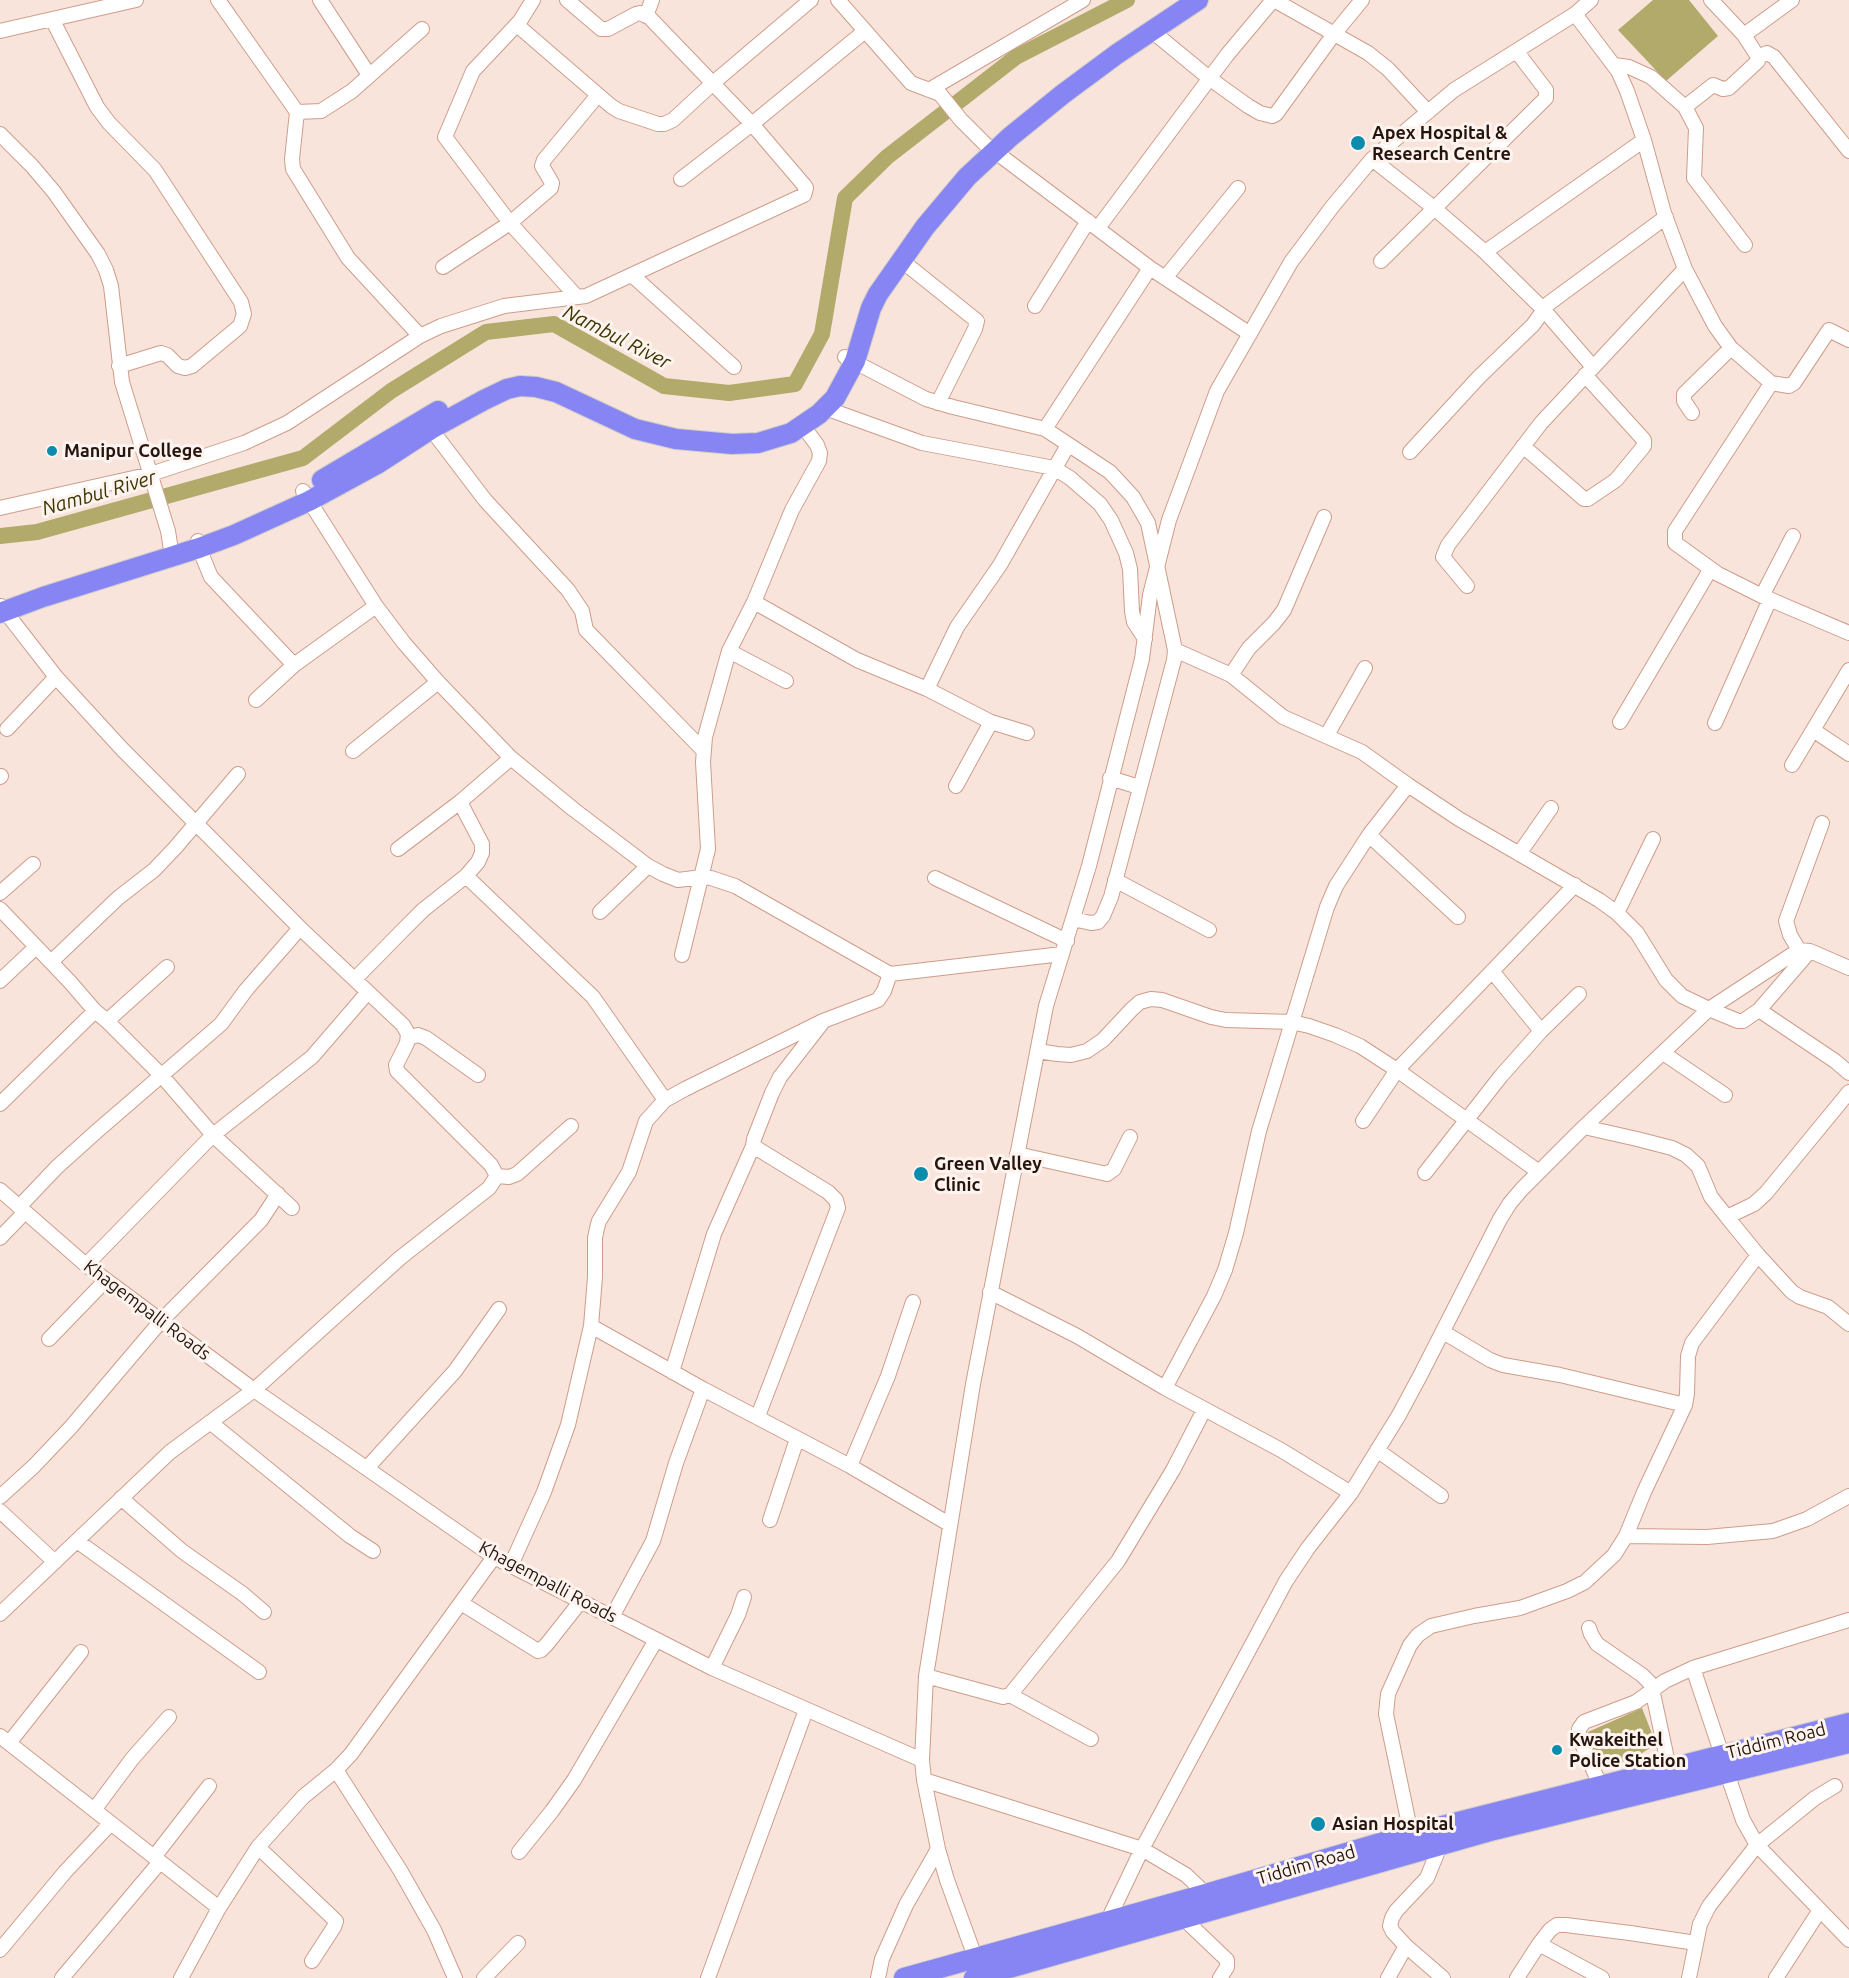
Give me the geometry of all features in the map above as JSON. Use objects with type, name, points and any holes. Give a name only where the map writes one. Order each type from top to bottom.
[{"type":"highway","points":[[306,496],[412,425],[485,385],[511,376],[525,374],[548,378],[622,412],[668,426],[756,433],[782,424],[807,409],[820,397],[850,359],[861,298],[933,200],[1076,71],[1178,0]]},
{"type":"highway","points":[[1,608],[21,592],[170,545],[198,544],[377,464],[431,429],[484,399],[520,386],[556,392],[635,429],[676,439],[732,444],[758,443],[803,426],[835,398],[878,294],[990,147],[1198,0]]},
{"type":"highway","name":"Tiddim Road","points":[[980,1977],[1724,1764],[1849,1723]]},
{"type":"highway","name":"Tiddim Road","points":[[904,1978],[1411,1834],[1600,1785],[1669,1768],[1724,1764],[1849,1743]]},
{"type":"street","points":[[0,31],[52,20],[102,4],[136,0]]},
{"type":"street","points":[[218,0],[297,112],[293,169],[348,258],[420,336]]},
{"type":"street","points":[[320,0],[369,75]]},
{"type":"street","points":[[533,0],[517,25],[473,71],[446,137],[510,223],[577,297]]},
{"type":"street","points":[[0,508],[151,476],[244,443],[286,423],[420,336],[461,318],[504,306],[586,296],[804,195],[806,192],[804,185],[752,124],[646,16],[636,14],[608,29],[601,29],[567,0]]},
{"type":"street","points":[[646,16],[652,0]]},
{"type":"street","points":[[517,25],[619,111],[664,124],[673,120],[811,0]]},
{"type":"street","points":[[838,0],[911,83],[934,92],[990,147],[1150,268],[1250,334]]},
{"type":"street","points":[[934,92],[1083,0]]},
{"type":"street","points":[[1035,306],[1093,225],[1274,0],[1378,60],[1428,112]]},
{"type":"street","points":[[1152,31],[1209,78],[1260,113],[1272,116],[1276,114],[1334,34],[1362,0]]},
{"type":"street","points":[[1081,921],[1098,922],[1103,916],[1115,880],[1124,782],[1150,595],[1169,520],[1217,391],[1292,262],[1332,207],[1372,159],[1454,90],[1575,14],[1591,0]]},
{"type":"street","points":[[1685,107],[1713,85],[1724,89],[1729,88],[1757,64],[1758,57],[1744,35],[1711,0]]},
{"type":"street","points":[[1744,35],[1792,0]]},
{"type":"street","points":[[1575,14],[1614,65],[1627,91],[1666,217],[1685,269],[1715,326],[1731,348],[1771,383],[1789,386],[1794,383],[1829,330],[1849,340]]},
{"type":"street","points":[[52,20],[97,107],[109,123],[155,170],[241,302],[244,314],[240,326],[192,366],[185,368],[178,366],[167,355],[161,353],[119,366]]},
{"type":"street","points":[[297,112],[316,112],[326,109],[352,91],[422,28]]},
{"type":"street","points":[[681,179],[865,31]]},
{"type":"street","points":[[1381,261],[1546,98],[1546,90],[1517,52]]},
{"type":"street","points":[[1758,57],[1767,53],[1774,57],[1849,152]]},
{"type":"street","points":[[1614,65],[1629,66],[1651,77],[1685,107],[1696,128],[1694,178],[1745,245]]},
{"type":"street","points":[[443,267],[510,223],[551,188],[552,183],[542,166],[544,160],[598,95]]},
{"type":"street","points":[[0,134],[54,192],[98,254],[106,270],[111,286],[122,382],[170,545]]},
{"type":"street","points":[[1485,252],[1644,140]]},
{"type":"street","points":[[1372,159],[1485,252],[1543,309],[1644,440],[1644,446],[1616,480],[1588,499],[1584,499],[1523,446]]},
{"type":"street","points":[[1165,278],[1238,188]]},
{"type":"street","points":[[1410,452],[1479,377],[1533,325],[1543,309],[1553,299],[1666,217]]},
{"type":"street","points":[[901,261],[977,321],[938,403]]},
{"type":"street","points":[[1045,429],[1150,268]]},
{"type":"street","points":[[1467,586],[1443,557],[1443,553],[1541,423],[1685,269]]},
{"type":"street","points":[[633,276],[734,367]]},
{"type":"street","points":[[1692,413],[1684,401],[1684,394],[1731,348]]},
{"type":"street","points":[[850,359],[926,399],[1045,429],[1110,472],[1133,497],[1148,522],[1175,650],[1159,720],[1124,782],[1089,867],[1081,921],[1064,947],[1046,1006],[990,1292],[949,1524],[926,1676],[922,1760],[924,1780],[946,1880],[975,1957],[980,1977]]},
{"type":"street","points":[[1771,383],[1675,531],[1675,543],[1710,570],[1766,598],[1849,633]]},
{"type":"street","points":[[825,408],[931,446],[1054,468],[1083,488],[1100,504],[1111,520],[1126,553],[1130,569],[1134,622],[1145,639]]},
{"type":"street","points":[[682,955],[708,849],[703,750],[729,651],[754,602],[792,510],[819,461],[820,453],[817,446],[803,426]]},
{"type":"street","points":[[431,429],[485,500],[568,590],[582,611],[586,630],[703,750]]},
{"type":"street","points":[[927,689],[957,627],[1000,565],[1068,445]]},
{"type":"street","points":[[306,496],[376,606],[438,682],[511,758],[648,866],[678,880],[702,877],[722,880],[890,974],[1064,947]]},
{"type":"street","points":[[1231,675],[1249,648],[1280,617],[1324,518]]},
{"type":"street","points":[[1715,723],[1793,536]]},
{"type":"street","points":[[198,544],[211,577],[294,665]]},
{"type":"street","points":[[1620,722],[1710,570]]},
{"type":"street","points":[[754,602],[857,660],[927,689],[991,722],[1027,733]]},
{"type":"street","points":[[256,700],[294,665],[376,606]]},
{"type":"street","points":[[1,608],[56,677],[122,749],[300,928],[403,1025],[408,1038],[396,1065],[397,1071],[491,1165],[497,1176]]},
{"type":"street","points":[[1175,650],[1231,675],[1282,717],[1362,752],[1459,819],[1525,845],[1575,885],[1617,913],[1637,933],[1656,966],[1673,988],[1682,996],[1709,1010],[1740,1021],[1759,1010],[1805,951]]},
{"type":"street","points":[[729,651],[786,681]]},
{"type":"street","points":[[1327,735],[1365,668]]},
{"type":"street","points":[[1792,765],[1849,670]]},
{"type":"street","points":[[7,729],[56,677]]},
{"type":"street","points":[[353,752],[438,682]]},
{"type":"street","points":[[956,786],[991,722]]},
{"type":"street","points":[[1813,730],[1849,754]]},
{"type":"street","points":[[398,849],[460,802],[511,758]]},
{"type":"street","points":[[51,962],[118,898],[154,870],[238,774]]},
{"type":"street","points":[[1165,1389],[1214,1296],[1225,1270],[1236,1233],[1259,1131],[1327,907],[1336,886],[1369,835],[1408,785]]},
{"type":"street","points":[[355,979],[423,910],[466,876],[478,862],[482,853],[482,844],[460,802]]},
{"type":"street","points":[[1525,845],[1551,808]]},
{"type":"street","points":[[1822,823],[1785,925],[1805,951],[1849,968]]},
{"type":"street","points":[[1369,835],[1458,918]]},
{"type":"street","points":[[1617,913],[1653,839]]},
{"type":"street","points":[[0,893],[33,864]]},
{"type":"street","points":[[600,912],[648,866]]},
{"type":"street","points":[[466,876],[593,997],[665,1100]]},
{"type":"street","points":[[935,878],[1064,947]]},
{"type":"street","points":[[1115,880],[1209,930]]},
{"type":"street","points":[[1363,1121],[1397,1070],[1575,885]]},
{"type":"street","points":[[0,909],[94,1011],[162,1076],[213,1135],[292,1208]]},
{"type":"street","points":[[0,1238],[57,1167],[226,1019],[246,990],[300,928]]},
{"type":"street","points":[[0,981],[36,947]]},
{"type":"street","points":[[1107,1922],[1142,1849],[1287,1581],[1308,1548],[1351,1493],[1399,1415],[1500,1219],[1522,1189],[1584,1127],[1709,1010],[1781,961],[1805,951]]},
{"type":"street","points":[[107,1021],[166,967]]},
{"type":"street","points":[[1492,972],[1541,1031]]},
{"type":"street","points":[[511,1565],[544,1492],[568,1425],[591,1326],[595,1238],[599,1221],[629,1172],[646,1121],[665,1100],[823,1021],[878,1000],[890,974]]},
{"type":"street","points":[[86,1265],[213,1135],[312,1057],[368,992]]},
{"type":"street","points":[[1425,1173],[1541,1031],[1579,994]]},
{"type":"street","points":[[1038,1051],[1071,1055],[1087,1051],[1103,1040],[1140,1002],[1151,999],[1162,1000],[1226,1020],[1292,1022],[1335,1035],[1359,1046],[1397,1070],[1539,1172]]},
{"type":"street","points":[[1759,1010],[1849,1072]]},
{"type":"street","points":[[0,1104],[94,1011]]},
{"type":"street","points":[[672,1372],[714,1234],[753,1146],[761,1121],[780,1077],[823,1021]]},
{"type":"street","points":[[408,1038],[418,1035],[426,1038],[478,1075]]},
{"type":"street","points":[[1663,1053],[1725,1095]]},
{"type":"street","points":[[1727,1217],[1754,1204],[1766,1193],[1849,1092]]},
{"type":"street","points":[[497,1176],[509,1177],[517,1174],[571,1126]]},
{"type":"street","points":[[1584,1127],[1672,1148],[1686,1155],[1698,1167],[1712,1197],[1727,1217],[1758,1255],[1795,1294],[1828,1307],[1849,1324]]},
{"type":"street","points":[[1017,1154],[1107,1174],[1114,1169],[1130,1137]]},
{"type":"street","points":[[753,1146],[828,1192],[836,1200],[838,1208],[758,1416]]},
{"type":"street","points":[[0,1614],[170,1452],[254,1390],[400,1258],[489,1188],[497,1176]]},
{"type":"street","name":"Khagempalli Roads","points":[[0,1190],[86,1265],[161,1321],[254,1390],[494,1557],[712,1668],[922,1760]]},
{"type":"street","points":[[0,1497],[71,1427],[161,1321],[261,1220],[278,1194]]},
{"type":"street","points":[[1411,1834],[1386,1714],[1388,1694],[1410,1645],[1418,1635],[1431,1626],[1520,1608],[1567,1591],[1586,1582],[1614,1555],[1626,1536],[1685,1405],[1688,1356],[1692,1343],[1758,1255]]},
{"type":"street","points":[[49,1339],[106,1280]]},
{"type":"street","points":[[990,1292],[1077,1336],[1165,1389],[1281,1450],[1351,1493]]},
{"type":"street","points":[[850,1466],[888,1376],[913,1302]]},
{"type":"street","points":[[367,1468],[455,1371],[500,1309]]},
{"type":"street","points":[[591,1326],[703,1389],[850,1466],[949,1524]]},
{"type":"street","points":[[1443,1332],[1490,1360],[1503,1365],[1560,1375],[1685,1405]]},
{"type":"street","points":[[612,1617],[653,1541],[676,1463],[703,1389]]},
{"type":"street","points":[[926,1676],[1003,1697],[1010,1695],[1118,1561],[1173,1470],[1204,1410]]},
{"type":"street","points":[[210,1422],[350,1536],[373,1551]]},
{"type":"street","points":[[770,1520],[797,1439]]},
{"type":"street","points":[[1377,1450],[1441,1496]]},
{"type":"street","points":[[1626,1536],[1707,1537],[1773,1531],[1808,1519],[1849,1496]]},
{"type":"street","points":[[121,1498],[182,1551],[243,1594],[264,1612]]},
{"type":"street","points":[[0,1511],[55,1562]]},
{"type":"street","points":[[77,1540],[259,1672]]},
{"type":"street","points":[[181,1978],[219,1908],[258,1846],[303,1797],[336,1770],[351,1754],[494,1557]]},
{"type":"street","points":[[712,1668],[738,1616],[744,1597]]},
{"type":"street","points":[[461,1603],[538,1651],[547,1644],[581,1601]]},
{"type":"street","points":[[1600,1785],[1579,1737],[1581,1725],[1584,1722],[1636,1702],[1676,1675],[1694,1668],[1849,1620]]},
{"type":"street","points":[[1589,1628],[1597,1644],[1642,1675],[1653,1690],[1669,1768]]},
{"type":"street","points":[[519,1852],[574,1780],[656,1640]]},
{"type":"street","points":[[81,1652],[5,1739],[219,1908]]},
{"type":"street","points":[[1694,1668],[1743,1820],[1757,1845],[1849,1940]]},
{"type":"street","points":[[1010,1695],[1091,1739]]},
{"type":"street","points":[[708,1978],[806,1710]]},
{"type":"street","points":[[94,1810],[132,1759],[169,1717]]},
{"type":"street","points":[[336,1770],[434,1930],[455,1978]]},
{"type":"street","points":[[924,1780],[1142,1849],[1186,1875],[1206,1894]]},
{"type":"street","points":[[62,1978],[157,1860],[209,1786]]},
{"type":"street","points":[[1689,1978],[1700,1924],[1709,1906],[1757,1845],[1815,1798],[1835,1786]]},
{"type":"street","points":[[0,1950],[65,1872],[111,1823]]},
{"type":"street","points":[[258,1846],[336,1921],[312,1961]]},
{"type":"street","points":[[1440,1846],[1427,1878],[1392,1918],[1390,1926],[1406,1946],[1443,1978]]},
{"type":"street","points":[[878,1978],[882,1959],[906,1905],[938,1850]]},
{"type":"street","points":[[1776,1978],[1820,1910]]},
{"type":"street","points":[[1184,1919],[1227,1960],[1227,1967],[1220,1978]]},
{"type":"street","points":[[1517,1978],[1539,1944],[1557,1925],[1696,1943]]},
{"type":"street","points":[[484,1978],[518,1943]]},
{"type":"street","points":[[1539,1944],[1602,1978]]},
{"type":"street","points":[[1388,1978],[1406,1946]]},
{"type":"shaded area","points":[[1653,0],[1689,0],[1718,36],[1666,81],[1618,30]]},
{"type":"shaded area","points":[[1642,1708],[1656,1744],[1630,1761],[1596,1766],[1584,1738],[1588,1732]]},
{"type":"waterway","name":"Nambul River","points":[[0,536],[37,532],[303,458],[391,391],[486,332],[554,324],[664,386],[729,393],[795,384],[822,334],[845,198],[887,157],[1016,57],[1127,0]]},
{"type":"place","name":"Apex Hospital & Research Centre","points":[[1358,143]]},
{"type":"place","name":"Manipur College","points":[[52,451]]},
{"type":"place","name":"Green Valley Clinic","points":[[921,1174]]},
{"type":"place","name":"Kwakeithel Police Station","points":[[1557,1750]]},
{"type":"place","name":"Asian Hospital","points":[[1318,1824]]}]
